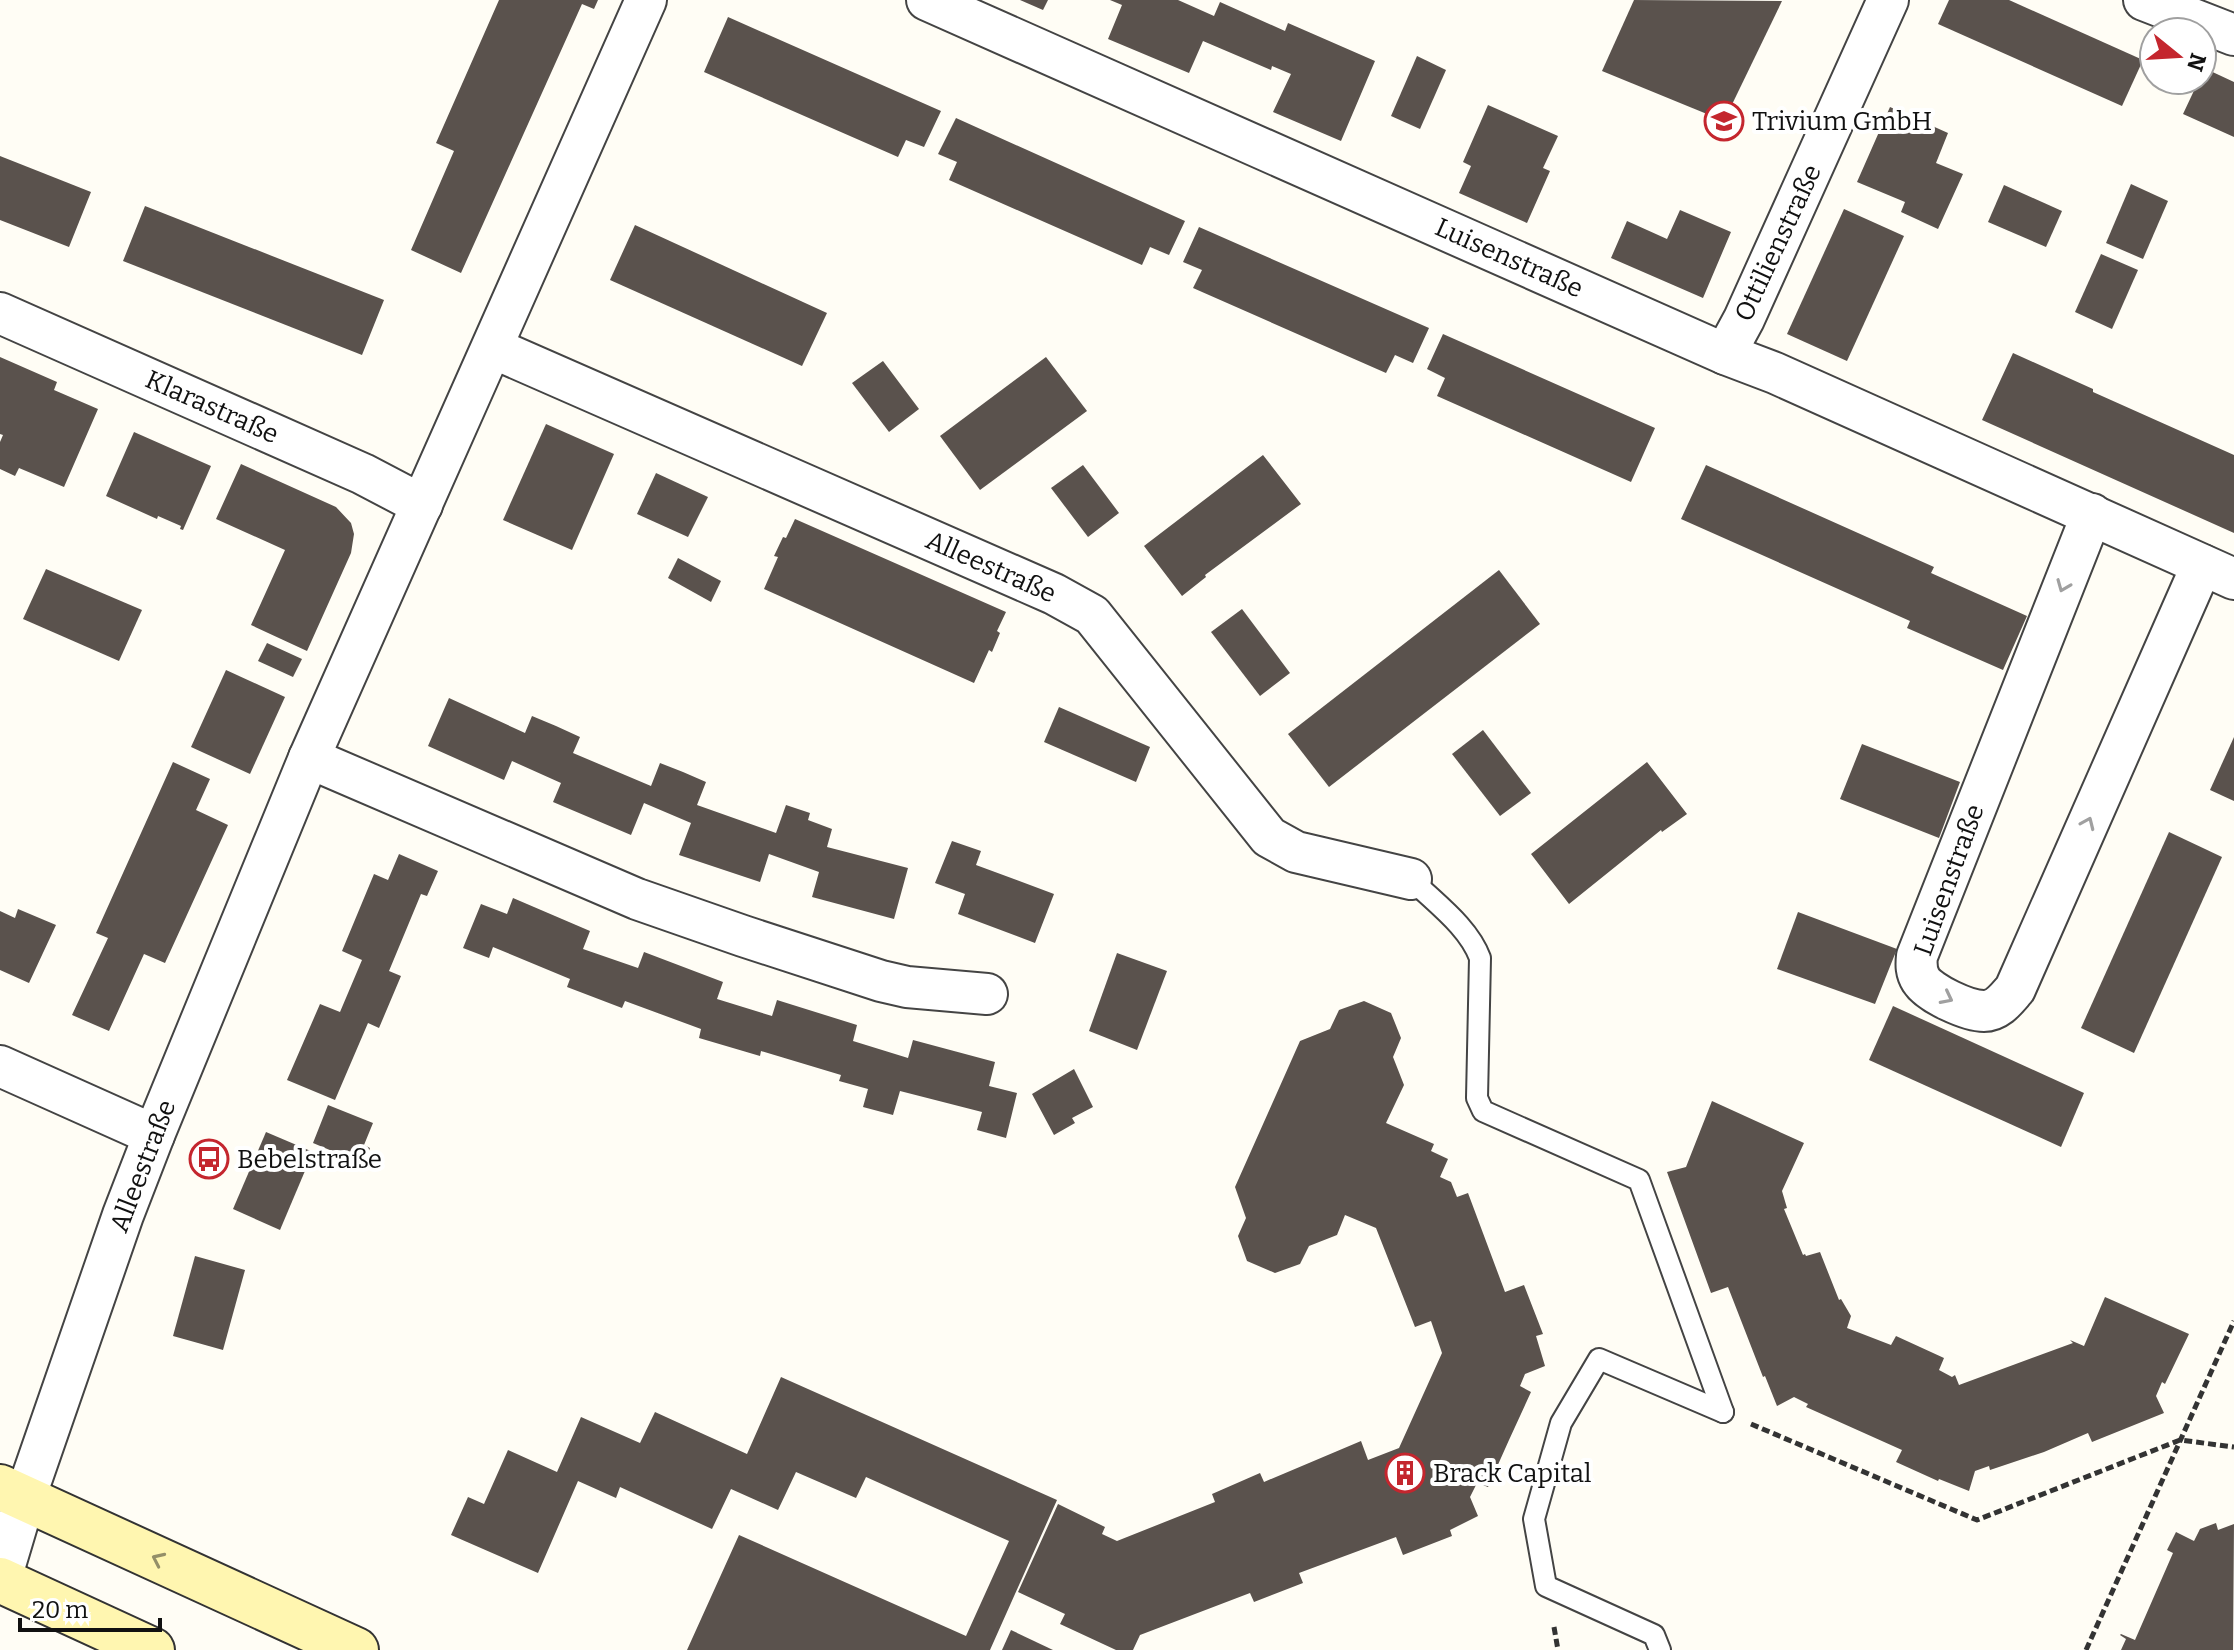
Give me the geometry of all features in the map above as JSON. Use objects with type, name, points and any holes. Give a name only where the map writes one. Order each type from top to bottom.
[{"type":"street","name":"Alleestraße","points":[[0,1581],[12,1492],[154,1135],[309,758],[646,0]]},
{"type":"street","name":"Luisenstraße","points":[[927,0],[1725,354],[1775,373],[2092,514],[2218,572],[2015,989],[2002,1004],[1985,1011],[1953,1003],[1923,984],[1916,972],[1917,956],[2092,514]]},
{"type":"street","name":"Ottilienstraße","points":[[1725,354],[1744,319],[1888,0]]},
{"type":"street","points":[[2144,0],[2234,35]]},
{"type":"street","name":"Klarastraße","points":[[0,313],[363,474],[422,505]]},
{"type":"street","name":"Alleestraße","points":[[493,348],[1054,594],[1092,615],[1269,837],[1296,852],[1411,879]]},
{"type":"street","points":[[309,758],[637,899],[881,981],[907,987],[987,994]]},
{"type":"street","points":[[0,1066],[154,1135]]},
{"type":"street","points":[[12,1492],[356,1650]]},
{"type":"street","points":[[0,1581],[152,1650]]},
{"type":"lane","points":[[1411,879],[1466,932],[1480,958],[1477,1085],[1480,1106],[1483,1111],[1639,1180],[1723,1412]]},
{"type":"lane","points":[[1660,1650],[1654,1635],[1546,1586],[1534,1519],[1561,1423],[1599,1359],[1723,1412]]},
{"type":"path","points":[[2086,1650],[2234,1321]]},
{"type":"path","points":[[1723,1412],[1977,1520],[2180,1440],[2234,1447]]},
{"type":"building","points":[[499,0],[598,0],[594,9],[582,4],[461,273],[411,250],[454,151],[436,143]]},
{"type":"building","points":[[1020,0],[1048,0],[1043,10]]},
{"type":"building","points":[[1110,0],[1178,0],[1214,16],[1220,2],[1285,31],[1288,23],[1375,61],[1341,141],[1273,112],[1291,74],[1272,66],[1271,70],[1203,41],[1189,73],[1108,39],[1122,5]]},
{"type":"building","points":[[1634,0],[1782,1],[1724,121],[1602,71]]},
{"type":"building","points":[[1949,0],[2009,0],[2138,58],[2138,71],[2122,106],[1938,24]]},
{"type":"building","points":[[728,17],[941,111],[924,147],[906,140],[898,157],[704,72]]},
{"type":"building","points":[[1417,56],[1446,70],[1420,129],[1391,116]]},
{"type":"building","points":[[2218,75],[2234,82],[2234,137],[2183,114],[2191,96],[2218,96]]},
{"type":"building","points":[[1488,105],[1558,136],[1543,168],[1550,171],[1527,223],[1459,193],[1471,166],[1463,162]]},
{"type":"building","points":[[1890,107],[1948,133],[1936,163],[1963,174],[1938,229],[1901,212],[1905,202],[1857,182]]},
{"type":"building","points":[[956,118],[1185,221],[1169,255],[1150,247],[1142,265],[949,180],[957,162],[938,154]]},
{"type":"building","points":[[0,156],[91,192],[69,247],[0,220]]},
{"type":"building","points":[[2131,184],[2168,201],[2143,259],[2106,243]]},
{"type":"building","points":[[2004,185],[2062,211],[2046,247],[1988,222]]},
{"type":"building","points":[[145,206],[384,300],[362,355],[123,261]]},
{"type":"building","points":[[1844,209],[1904,236],[1847,361],[1787,334]]},
{"type":"building","points":[[1680,210],[1731,232],[1703,298],[1611,258],[1627,221],[1667,239]]},
{"type":"building","points":[[635,225],[827,313],[802,366],[610,280]]},
{"type":"building","points":[[1199,227],[1429,328],[1413,363],[1395,355],[1386,373],[1193,288],[1202,270],[1183,262]]},
{"type":"building","points":[[2101,254],[2138,270],[2112,329],[2075,312]]},
{"type":"building","points":[[1443,334],[1655,428],[1631,482],[1437,396],[1445,378],[1427,369]]},
{"type":"building","points":[[2013,353],[2234,455],[2234,533],[1982,420]]},
{"type":"building","points":[[0,357],[57,382],[54,390],[98,409],[64,487],[19,468],[15,476],[0,469],[3,435],[0,434]]},
{"type":"building","points":[[1046,357],[1087,411],[980,490],[940,436]]},
{"type":"building","points":[[883,361],[919,409],[889,432],[852,383]]},
{"type":"building","points":[[546,424],[614,454],[572,550],[503,520]]},
{"type":"building","points":[[134,432],[211,466],[183,530],[181,526],[158,516],[157,519],[106,496]]},
{"type":"building","points":[[1263,455],[1301,504],[1205,575],[1182,596],[1144,546]]},
{"type":"building","points":[[241,464],[336,507],[351,523],[354,534],[351,553],[307,651],[251,625],[285,550],[216,519]]},
{"type":"building","points":[[1083,465],[1119,513],[1088,537],[1051,488]]},
{"type":"building","points":[[1706,465],[1934,567],[1931,573],[2027,616],[2003,670],[1907,628],[1910,621],[1681,519]]},
{"type":"building","points":[[656,473],[708,497],[688,537],[637,514]]},
{"type":"building","points":[[795,519],[1006,612],[992,652],[989,650],[974,683],[764,589],[778,557],[774,556]]},
{"type":"building","points":[[678,558],[721,581],[711,602],[668,578]]},
{"type":"building","points":[[46,569],[142,610],[119,661],[23,619]]},
{"type":"building","points":[[1499,570],[1540,624],[1329,787],[1288,734]]},
{"type":"building","points":[[1242,609],[1290,673],[1260,696],[1211,632]]},
{"type":"building","points":[[267,643],[302,659],[293,677],[258,661]]},
{"type":"building","points":[[226,670],[285,697],[250,774],[191,747]]},
{"type":"building","points":[[449,698],[525,733],[532,716],[556,726],[580,737],[573,753],[651,786],[660,763],[683,772],[706,782],[697,805],[776,833],[786,805],[810,813],[808,820],[832,829],[827,847],[908,868],[894,919],[812,897],[819,872],[769,854],[760,882],[679,855],[691,823],[644,803],[631,835],[553,802],[561,783],[512,761],[504,780],[428,746]]},
{"type":"building","points":[[1059,707],[1150,747],[1136,782],[1044,742]]},
{"type":"building","points":[[1483,730],[1531,793],[1500,816],[1452,754]]},
{"type":"building","points":[[2234,737],[2234,801],[2210,790]]},
{"type":"building","points":[[1862,744],[1960,782],[1939,838],[1840,799]]},
{"type":"building","points":[[173,762],[210,779],[196,810],[228,825],[165,963],[144,954],[109,1031],[72,1015],[108,938],[96,933]]},
{"type":"building","points":[[1647,762],[1687,814],[1661,830],[1569,904],[1531,854]]},
{"type":"building","points":[[2169,832],[2222,857],[2134,1053],[2081,1028]]},
{"type":"building","points":[[952,841],[981,851],[976,865],[1054,894],[1035,943],[958,914],[965,894],[935,883]]},
{"type":"building","points":[[399,854],[438,871],[427,896],[421,894],[389,971],[401,976],[379,1028],[368,1023],[335,1100],[287,1080],[320,1004],[340,1012],[362,960],[342,951],[374,874],[388,880]]},
{"type":"building","points":[[513,898],[590,931],[583,949],[638,968],[644,952],[723,982],[717,999],[772,1016],[777,1000],[857,1025],[853,1041],[908,1058],[913,1040],[995,1062],[989,1086],[1017,1093],[1006,1138],[977,1130],[982,1112],[900,1091],[893,1115],[863,1107],[868,1089],[839,1081],[841,1075],[761,1051],[760,1056],[699,1038],[701,1029],[625,1001],[622,1008],[567,987],[570,979],[493,947],[489,958],[463,948],[481,904],[507,914]]},
{"type":"building","points":[[18,909],[56,925],[29,983],[0,970],[0,911],[15,918]]},
{"type":"building","points":[[1798,912],[1897,949],[1875,1004],[1777,969]]},
{"type":"building","points":[[1117,953],[1167,971],[1137,1050],[1089,1031]]},
{"type":"building","points":[[1364,1001],[1391,1013],[1401,1038],[1393,1057],[1404,1085],[1386,1123],[1434,1144],[1431,1151],[1448,1159],[1440,1177],[1451,1182],[1457,1197],[1468,1193],[1505,1292],[1524,1285],[1543,1334],[1536,1336],[1545,1366],[1525,1374],[1520,1386],[1531,1392],[1488,1487],[1477,1483],[1470,1497],[1478,1516],[1450,1530],[1452,1536],[1403,1555],[1396,1537],[1299,1573],[1303,1583],[1254,1602],[1250,1593],[1140,1635],[1133,1650],[1116,1650],[1060,1624],[1065,1614],[1018,1592],[1058,1504],[1105,1527],[1102,1534],[1117,1541],[1215,1502],[1212,1494],[1260,1473],[1264,1482],[1361,1441],[1368,1460],[1399,1448],[1442,1353],[1431,1321],[1415,1327],[1376,1228],[1345,1215],[1337,1235],[1309,1246],[1300,1264],[1275,1273],[1247,1261],[1238,1236],[1246,1218],[1235,1187],[1300,1041],[1330,1029],[1339,1010]]},
{"type":"building","points":[[1893,1006],[2084,1093],[2061,1147],[1869,1060]]},
{"type":"building","points":[[1074,1069],[1093,1107],[1072,1118],[1075,1123],[1054,1135],[1032,1094]]},
{"type":"building","points":[[1712,1101],[1804,1143],[1782,1191],[1787,1208],[1784,1209],[1803,1255],[1820,1252],[1839,1300],[1851,1316],[1847,1328],[1891,1345],[1896,1336],[1944,1358],[1939,1370],[1952,1377],[1955,1375],[1959,1385],[2073,1343],[2070,1340],[2084,1346],[2105,1297],[2189,1334],[2156,1396],[2164,1413],[2092,1442],[2088,1433],[2044,1452],[1990,1470],[1989,1466],[1975,1471],[1969,1491],[1896,1462],[1902,1450],[1806,1407],[1808,1404],[1794,1397],[1777,1406],[1728,1287],[1711,1293],[1667,1172],[1686,1167]]},
{"type":"building","points":[[328,1105],[373,1123],[364,1145],[370,1148],[366,1158],[359,1155],[356,1161],[313,1143]]},
{"type":"building","points":[[266,1132],[313,1152],[280,1230],[233,1209]]},
{"type":"building","points":[[195,1256],[245,1270],[223,1350],[173,1336]]},
{"type":"building","points":[[781,1377],[1057,1500],[990,1650],[687,1650],[739,1535],[966,1636],[1009,1541],[866,1477],[856,1498],[796,1472],[778,1510],[731,1489],[712,1529],[620,1487],[616,1498],[578,1481],[538,1573],[451,1535],[468,1497],[484,1504],[508,1450],[557,1472],[581,1417],[640,1443],[655,1412],[747,1454]]},
{"type":"building","points":[[2216,1523],[2218,1530],[2234,1524],[2233,1650],[2121,1650],[2126,1639],[2121,1634],[2135,1640],[2173,1553],[2167,1550],[2176,1532],[2194,1541],[2200,1529]]},
{"type":"building","points":[[1011,1630],[1053,1650],[1002,1650]]},
{"type":"place","name":"Trivium GmbH","points":[[1724,121]]},
{"type":"place","name":"Bebelstraße","points":[[209,1159]]},
{"type":"place","name":"Brack Capital","points":[[1405,1473]]}]
